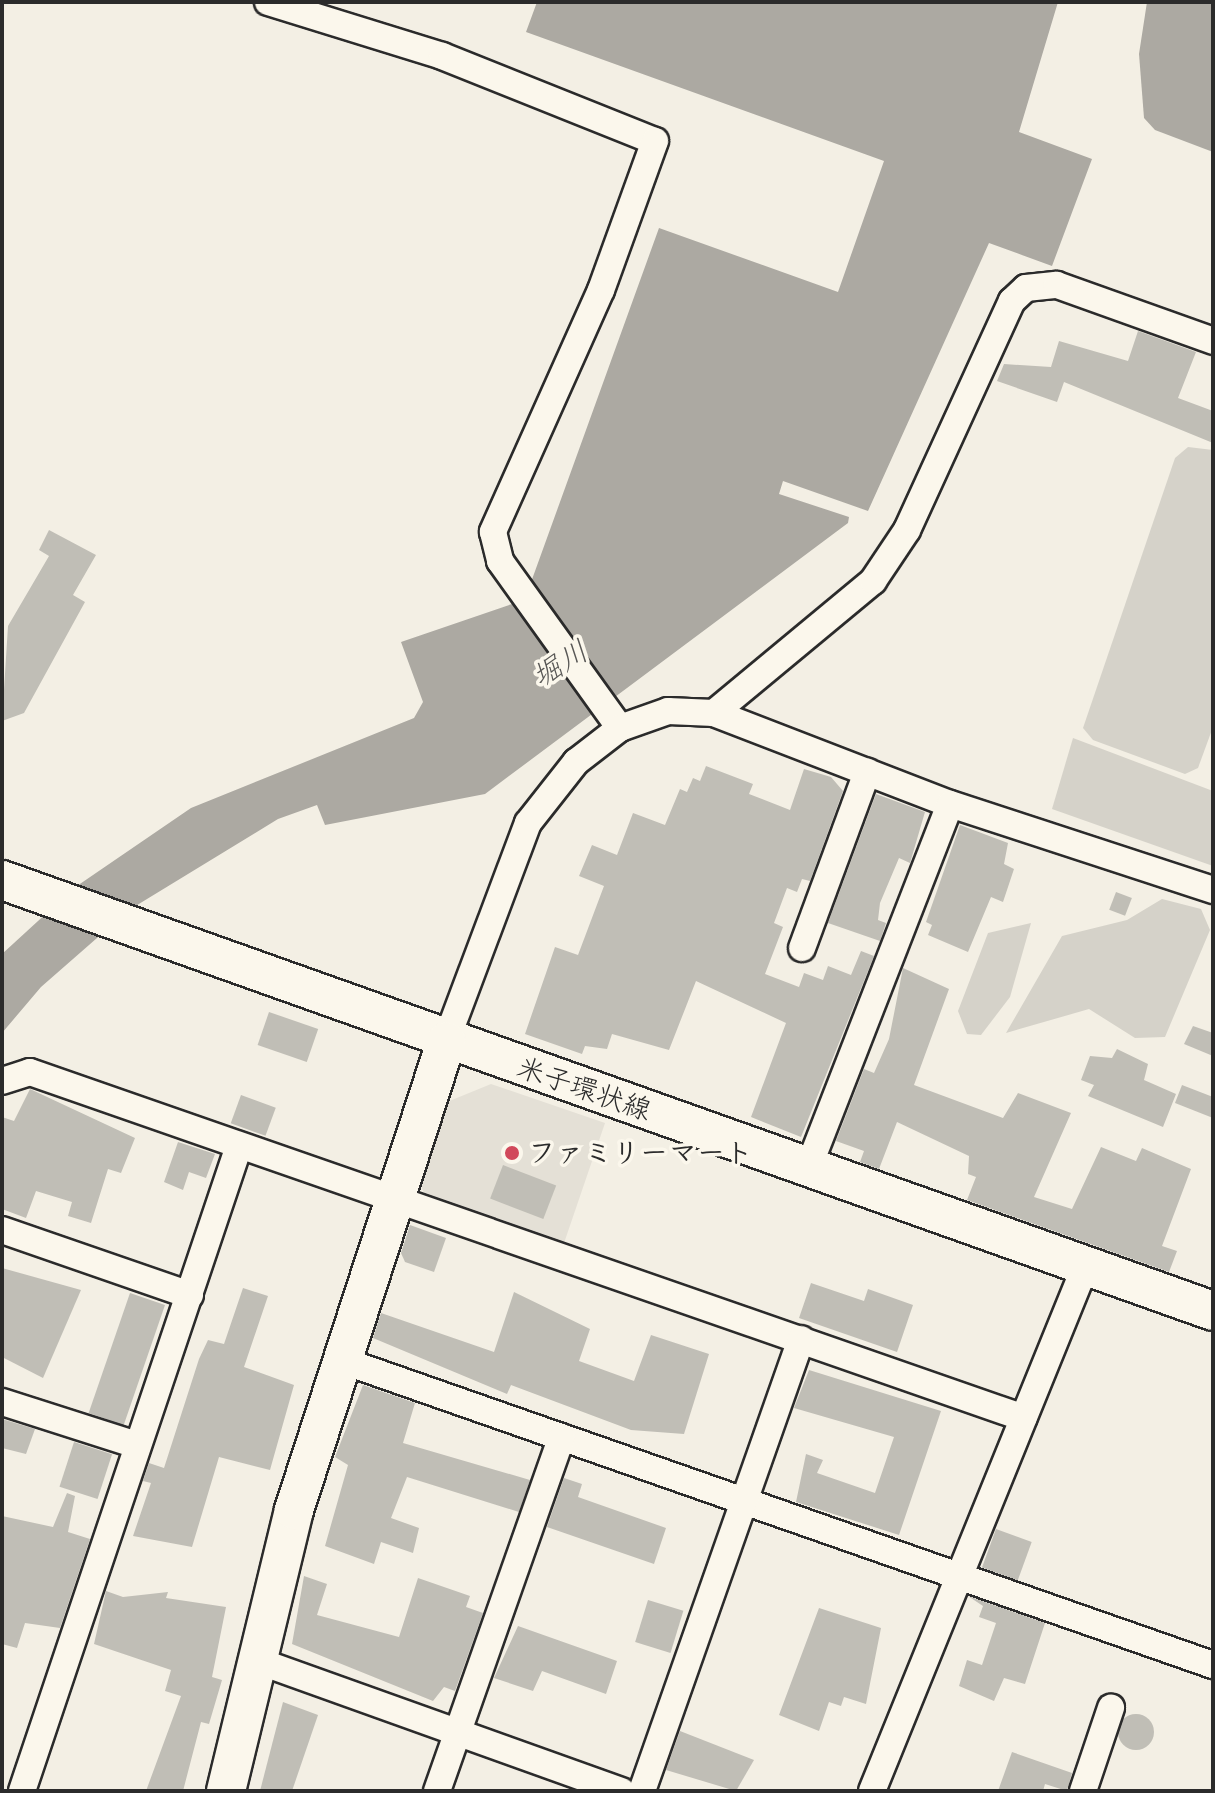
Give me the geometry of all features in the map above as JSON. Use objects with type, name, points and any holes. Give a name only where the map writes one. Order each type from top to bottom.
[{"type":"main road","name":"米子環状線","points":[[2,880],[36,895],[114,919],[446,1041],[809,1166],[1213,1311]]},
{"type":"main road","points":[[226,1791],[261,1662],[294,1510],[338,1359],[446,1041]]},
{"type":"street","points":[[268,2],[442,56],[655,141],[601,290],[505,498],[493,532],[500,561],[614,719]]},
{"type":"street","points":[[714,713],[873,581],[907,530],[1012,301],[1026,288],[1057,285],[1213,341]]},
{"type":"street","points":[[446,1041],[528,823],[614,719],[668,711],[714,713],[950,804],[1213,890]]},
{"type":"street","points":[[802,948],[867,772]]},
{"type":"street","points":[[809,1166],[950,804]]},
{"type":"street","points":[[2,1081],[30,1072],[1024,1418]]},
{"type":"street","points":[[22,1791],[239,1146]]},
{"type":"street","points":[[2,1230],[190,1295]]},
{"type":"street","points":[[872,1791],[1085,1267]]},
{"type":"street","points":[[642,1791],[801,1339]]},
{"type":"street","points":[[338,1359],[1213,1665]]},
{"type":"street","points":[[2,1402],[137,1445]]},
{"type":"street","points":[[437,1791],[562,1437]]},
{"type":"street","points":[[261,1662],[622,1791]]},
{"type":"street","points":[[1083,1791],[1111,1708]]},
{"type":"shaded area","points":[[1188,447],[1213,450],[1213,727],[1198,768],[1185,774],[1093,740],[1083,728],[1175,458]]},
{"type":"shaded area","points":[[1073,738],[1213,791],[1213,866],[1052,809]]},
{"type":"shaded area","points":[[1162,899],[1201,909],[1210,930],[1165,1037],[1135,1038],[1089,1009],[1006,1033],[1062,936],[1127,920]]},
{"type":"shaded area","points":[[1031,923],[1010,997],[981,1035],[967,1034],[958,1011],[988,933]]},
{"type":"shaded area","name":"ファミリーマート","points":[[491,1084],[605,1123],[563,1246],[426,1198],[420,1183],[447,1102]]},
{"type":"water","name":"堀川","points":[[537,2],[1058,2],[1019,132],[1092,159],[1052,266],[989,243],[868,511],[783,481],[779,494],[849,517],[848,523],[485,794],[325,825],[317,805],[278,819],[129,910],[41,987],[2,1033],[2,954],[74,888],[191,808],[414,718],[423,702],[401,642],[512,604],[530,585],[659,228],[838,292],[884,161],[526,32]]},
{"type":"water","points":[[1147,2],[1213,2],[1213,152],[1155,130],[1144,118],[1139,54]]},
{"type":"building","points":[[1138,331],[1196,352],[1178,398],[1213,411],[1213,443],[1064,382],[1057,402],[997,381],[1004,364],[1051,367],[1059,341],[1128,361]]},
{"type":"building","points":[[49,530],[96,555],[73,595],[85,602],[24,713],[2,721],[8,626],[49,556],[39,550]]},
{"type":"building","points":[[706,766],[753,784],[749,794],[790,810],[804,769],[831,777],[843,791],[810,881],[802,879],[797,892],[787,888],[774,923],[783,927],[765,974],[799,987],[804,973],[823,980],[828,966],[851,975],[861,951],[874,956],[801,1137],[751,1117],[786,1023],[696,981],[669,1050],[612,1034],[607,1049],[585,1046],[582,1054],[525,1034],[555,947],[578,955],[604,886],[579,876],[592,845],[617,855],[633,813],[665,825],[680,789],[687,792],[693,778],[700,781]]},
{"type":"building","points":[[876,794],[925,812],[910,863],[899,858],[880,903],[878,920],[886,923],[880,941],[828,923]]},
{"type":"building","points":[[960,825],[1008,843],[1004,864],[1014,869],[1003,902],[991,897],[968,952],[928,935],[932,925],[926,922]]},
{"type":"building","points":[[1116,892],[1132,898],[1125,916],[1109,910]]},
{"type":"building","points":[[903,968],[949,989],[914,1085],[1003,1118],[1018,1093],[1071,1113],[1034,1197],[1072,1209],[1101,1147],[1136,1161],[1142,1148],[1191,1169],[1162,1246],[1177,1251],[1169,1272],[967,1200],[976,1177],[968,1174],[969,1156],[897,1122],[879,1169],[860,1162],[864,1151],[836,1141],[864,1069],[874,1073],[889,1039]]},
{"type":"building","points":[[269,1012],[318,1029],[307,1062],[258,1045]]},
{"type":"building","points":[[1193,1026],[1213,1033],[1213,1056],[1184,1044]]},
{"type":"building","points":[[1117,1049],[1148,1064],[1144,1080],[1176,1094],[1163,1127],[1088,1096],[1094,1085],[1081,1080],[1090,1056],[1112,1058]]},
{"type":"building","points":[[1182,1085],[1213,1097],[1213,1118],[1175,1103]]},
{"type":"building","points":[[30,1089],[135,1138],[121,1173],[108,1169],[91,1223],[68,1216],[72,1202],[36,1191],[26,1218],[2,1209],[2,1117],[14,1121]]},
{"type":"building","points":[[241,1095],[276,1108],[266,1136],[231,1123]]},
{"type":"building","points":[[178,1142],[215,1154],[206,1178],[189,1172],[183,1190],[164,1182]]},
{"type":"building","points":[[503,1165],[556,1185],[543,1219],[490,1199]]},
{"type":"building","points":[[410,1225],[446,1238],[434,1272],[405,1262],[401,1253]]},
{"type":"building","points":[[2,1268],[81,1290],[43,1378],[2,1357]]},
{"type":"building","points":[[811,1283],[864,1301],[868,1289],[913,1305],[897,1352],[799,1318]]},
{"type":"building","points":[[243,1288],[268,1296],[244,1367],[294,1385],[270,1470],[219,1457],[192,1547],[133,1536],[151,1483],[143,1481],[149,1463],[164,1468],[199,1359],[208,1340],[224,1344]]},
{"type":"building","points":[[514,1292],[590,1329],[579,1361],[634,1381],[651,1335],[709,1354],[684,1434],[631,1430],[511,1385],[507,1394],[373,1338],[381,1313],[494,1352]]},
{"type":"building","points":[[130,1293],[165,1305],[124,1425],[89,1413]]},
{"type":"building","points":[[809,1370],[941,1411],[899,1535],[796,1502],[806,1454],[823,1460],[817,1473],[875,1493],[894,1437],[794,1408]]},
{"type":"building","points":[[363,1385],[415,1403],[403,1443],[530,1480],[519,1512],[407,1477],[391,1518],[419,1528],[413,1553],[381,1542],[374,1564],[325,1546],[348,1465],[335,1457]]},
{"type":"building","points":[[2,1419],[35,1429],[26,1454],[2,1448]]},
{"type":"building","points":[[74,1442],[112,1454],[98,1499],[59,1487]]},
{"type":"building","points":[[564,1478],[582,1484],[578,1497],[666,1528],[654,1564],[547,1527]]},
{"type":"building","points":[[67,1493],[75,1496],[68,1532],[90,1539],[60,1628],[25,1623],[17,1648],[2,1644],[2,1516],[53,1527]]},
{"type":"building","points":[[996,1529],[1032,1542],[1018,1581],[982,1568]]},
{"type":"building","points":[[304,1576],[327,1584],[317,1615],[399,1637],[418,1578],[470,1596],[466,1607],[483,1613],[455,1691],[444,1687],[433,1701],[292,1644]]},
{"type":"building","points":[[106,1591],[123,1597],[168,1592],[166,1598],[226,1607],[212,1677],[222,1680],[209,1724],[201,1722],[183,1791],[146,1791],[181,1696],[165,1691],[171,1670],[94,1644]]},
{"type":"building","points":[[968,1596],[1045,1623],[1025,1684],[1004,1678],[994,1701],[959,1686],[967,1660],[982,1665],[996,1623],[979,1617],[983,1606]]},
{"type":"building","points":[[648,1600],[683,1611],[671,1653],[635,1642]]},
{"type":"building","points":[[819,1608],[881,1628],[866,1704],[844,1697],[841,1706],[829,1702],[819,1731],[779,1715]]},
{"type":"building","points":[[518,1626],[617,1661],[606,1694],[542,1671],[533,1691],[494,1678]]},
{"type":"building","points":[[283,1702],[318,1715],[292,1791],[260,1791]]},
{"type":"building","points":[[1136,1714],[1149,1719],[1154,1732],[1149,1745],[1136,1750],[1123,1745],[1118,1732],[1123,1719]]},
{"type":"building","points":[[680,1731],[754,1760],[736,1791],[666,1770]]},
{"type":"building","points":[[1012,1752],[1072,1773],[1067,1791],[1045,1784],[1043,1791],[998,1791]]},
{"type":"place","name":"ファミリーマート","points":[[512,1153]]}]
